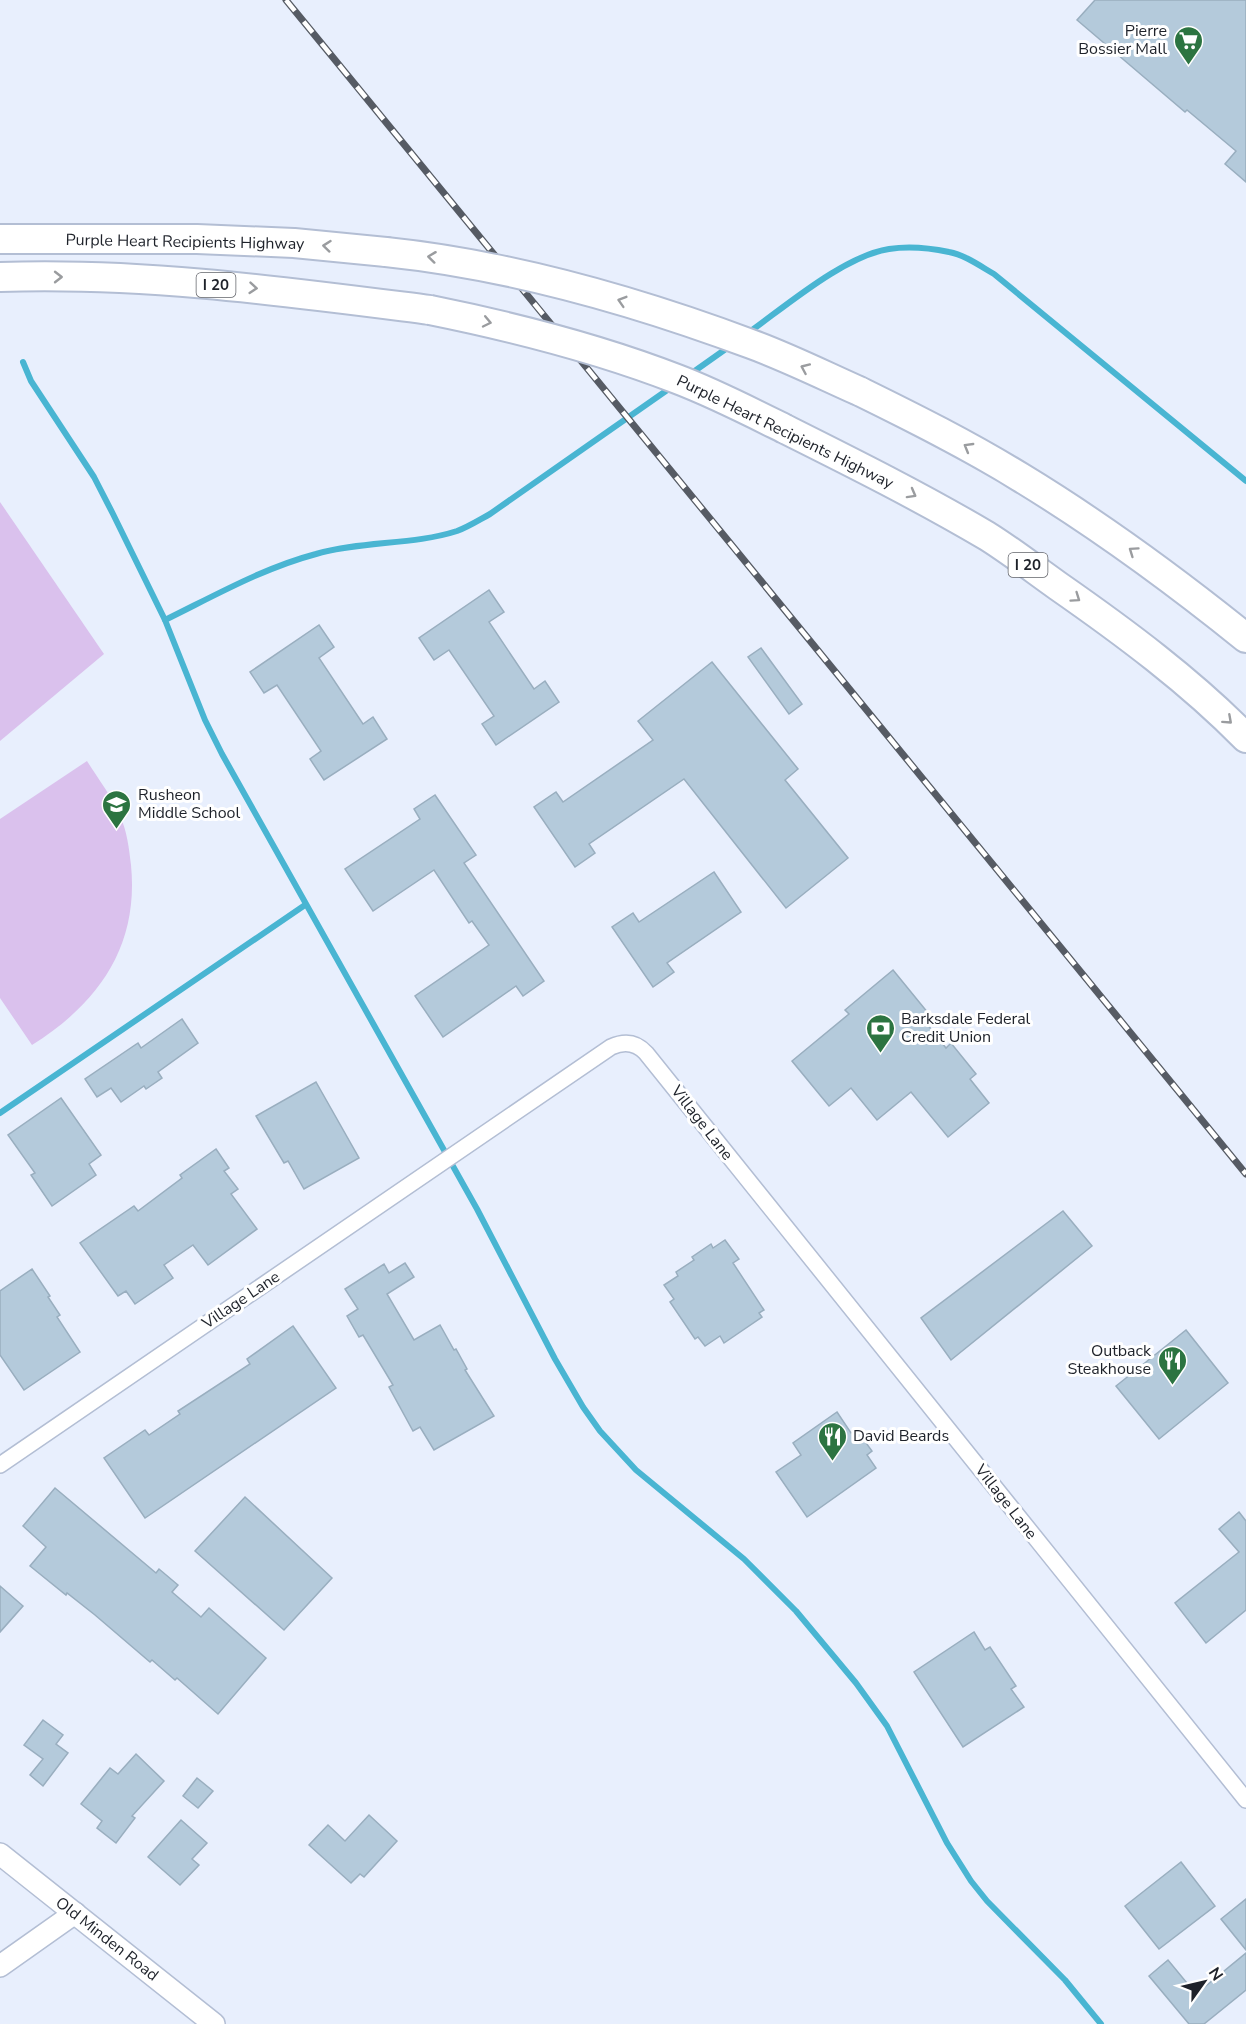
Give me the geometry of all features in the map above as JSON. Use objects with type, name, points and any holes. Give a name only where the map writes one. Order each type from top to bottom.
[{"type":"highway","name":"Purple Heart Recipients Highway","points":[[0,239],[197,239],[294,243],[386,252],[479,264],[618,300],[752,344],[859,391],[938,430],[1019,476],[1100,528],[1174,580],[1246,638]]},
{"type":"highway","name":"Purple Heart Recipients Highway","points":[[0,277],[122,278],[268,290],[430,310],[534,333],[676,379],[785,429],[900,487],[989,537],[1160,661],[1246,738]]},
{"type":"highway","points":[[1174,580],[1246,624]]},
{"type":"main road","name":"Old Minden Road","points":[[0,1854],[214,2024]]},
{"type":"main road","points":[[0,1966],[75,1913]]},
{"type":"street","name":"Village Lane","points":[[0,1465],[611,1047],[631,1043],[641,1047],[1246,1800]]},
{"type":"shaded area","points":[[0,502],[104,654],[0,741]]},
{"type":"shaded area","points":[[87,761],[113,801],[126,834],[131,865],[132,894],[128,921],[121,946],[110,970],[95,991],[56,1029],[32,1045],[0,998],[0,819]]},
{"type":"building","name":"Pierre Bossier Mall","points":[[1095,0],[1246,0],[1246,182],[1225,164],[1236,151],[1187,110],[1185,112],[1077,20]]},
{"type":"building","points":[[489,590],[504,612],[489,622],[534,689],[545,681],[559,702],[496,745],[482,724],[494,716],[449,650],[434,660],[419,638]]},
{"type":"building","points":[[319,625],[334,647],[319,658],[363,724],[373,717],[387,739],[324,780],[310,759],[321,751],[277,685],[264,693],[250,672]]},
{"type":"building","points":[[761,648],[802,704],[789,714],[748,657]]},
{"type":"building","points":[[712,662],[798,769],[785,780],[848,858],[786,908],[684,779],[589,844],[595,853],[575,867],[534,807],[556,792],[563,802],[653,740],[638,721]]},
{"type":"building","points":[[435,795],[476,855],[464,863],[544,981],[523,996],[516,986],[443,1037],[415,996],[489,945],[472,921],[469,923],[434,870],[373,911],[345,869],[420,819],[414,809]]},
{"type":"building","points":[[714,872],[741,912],[667,963],[674,972],[653,987],[612,927],[633,913],[639,922]]},
{"type":"building","name":"Barksdale Federal Credit Union","points":[[893,970],[933,1019],[927,1024],[946,1048],[951,1043],[976,1074],[970,1079],[989,1103],[948,1137],[911,1092],[877,1120],[851,1088],[829,1106],[792,1061],[849,1014],[845,1010]]},
{"type":"building","points":[[182,1019],[198,1043],[158,1072],[162,1078],[146,1089],[144,1086],[121,1102],[111,1088],[97,1097],[85,1079],[138,1043],[141,1048]]},
{"type":"building","points":[[316,1082],[359,1158],[304,1189],[288,1161],[284,1163],[256,1116]]},
{"type":"building","points":[[61,1098],[101,1155],[89,1164],[96,1175],[52,1206],[31,1175],[35,1173],[8,1135]]},
{"type":"building","points":[[216,1149],[229,1168],[224,1171],[238,1189],[231,1194],[257,1229],[208,1265],[193,1245],[164,1265],[173,1278],[135,1304],[126,1291],[118,1296],[80,1243],[134,1206],[138,1211],[182,1178],[180,1175]]},
{"type":"building","points":[[1063,1211],[1092,1246],[951,1360],[921,1318]]},
{"type":"building","points":[[725,1240],[739,1259],[733,1263],[764,1310],[759,1313],[762,1317],[724,1343],[720,1336],[705,1346],[698,1337],[695,1339],[670,1302],[674,1299],[664,1285],[678,1276],[676,1272],[694,1260],[692,1257],[711,1244],[713,1248]]},
{"type":"building","points":[[405,1263],[414,1277],[387,1294],[414,1340],[440,1325],[494,1416],[434,1450],[420,1427],[413,1431],[389,1387],[393,1385],[363,1335],[359,1337],[347,1316],[358,1309],[345,1289],[384,1264],[389,1273]]},
{"type":"building","points":[[32,1269],[60,1315],[57,1317],[80,1352],[24,1390],[0,1355],[0,1291]]},
{"type":"building","points":[[293,1326],[336,1388],[145,1518],[104,1458],[145,1430],[149,1435],[180,1414],[178,1411],[250,1364],[247,1359]]},
{"type":"building","name":"Outback Steakhouse","points":[[1186,1330],[1228,1383],[1159,1439],[1116,1386]]},
{"type":"building","name":"David Beards","points":[[837,1412],[851,1433],[856,1429],[872,1451],[867,1455],[876,1468],[807,1517],[776,1472],[801,1455],[793,1443]]},
{"type":"building","points":[[55,1488],[156,1573],[159,1569],[178,1585],[172,1592],[201,1617],[209,1608],[266,1658],[218,1714],[177,1678],[175,1680],[152,1660],[150,1662],[95,1615],[30,1566],[46,1547],[23,1526]]},
{"type":"building","points":[[245,1497],[332,1578],[284,1630],[195,1551]]},
{"type":"building","points":[[1239,1512],[1246,1521],[1246,1610],[1206,1643],[1175,1603],[1239,1552],[1219,1529]]},
{"type":"building","points":[[0,1586],[23,1606],[0,1632]]},
{"type":"building","points":[[974,1632],[985,1650],[990,1647],[1016,1686],[1011,1689],[1024,1707],[963,1747],[914,1672]]},
{"type":"building","points":[[43,1720],[63,1735],[56,1744],[68,1753],[43,1786],[30,1775],[43,1759],[24,1745]]},
{"type":"building","points":[[136,1754],[164,1781],[132,1816],[135,1818],[116,1843],[97,1828],[102,1821],[81,1804],[110,1768],[118,1774]]},
{"type":"building","points":[[197,1778],[213,1791],[198,1808],[183,1796]]},
{"type":"building","points":[[369,1815],[397,1841],[364,1877],[360,1874],[351,1883],[309,1845],[328,1825],[345,1841]]},
{"type":"building","points":[[181,1820],[207,1843],[192,1859],[199,1865],[180,1885],[148,1857]]},
{"type":"building","points":[[1181,1862],[1215,1906],[1159,1949],[1125,1906]]},
{"type":"building","points":[[1246,1899],[1246,1950],[1221,1919]]},
{"type":"building","points":[[1246,1953],[1246,1990],[1204,2024],[1189,2024],[1149,1976],[1168,1960],[1196,1994]]},
{"type":"waterway","points":[[748,333],[816,284],[853,261],[889,249],[934,249],[955,253],[994,274],[1246,481]]},
{"type":"waterway","points":[[689,375],[730,346]]},
{"type":"waterway","points":[[23,362],[31,381],[94,477],[113,514],[165,620],[205,720],[222,754],[477,1209],[555,1359],[583,1407],[600,1431],[636,1470],[744,1559],[796,1611],[856,1683],[887,1726],[947,1843],[971,1881],[987,1901],[1065,1980],[1101,2024]]},
{"type":"waterway","points":[[165,620],[239,583],[296,560],[351,547],[423,539],[465,528],[490,514],[673,386]]},
{"type":"waterway","points":[[0,1113],[305,905]]},
{"type":"railway","points":[[286,0],[1246,1174]]},
{"type":"place","name":"Pierre Bossier Mall","points":[[1188,66]]},
{"type":"place","name":"Rusheon Middle School","points":[[117,830]]},
{"type":"place","name":"Barksdale Federal Credit Union","points":[[880,1054]]},
{"type":"place","name":"Outback Steakhouse","points":[[1172,1386]]},
{"type":"place","name":"David Beards","points":[[832,1462]]}]
